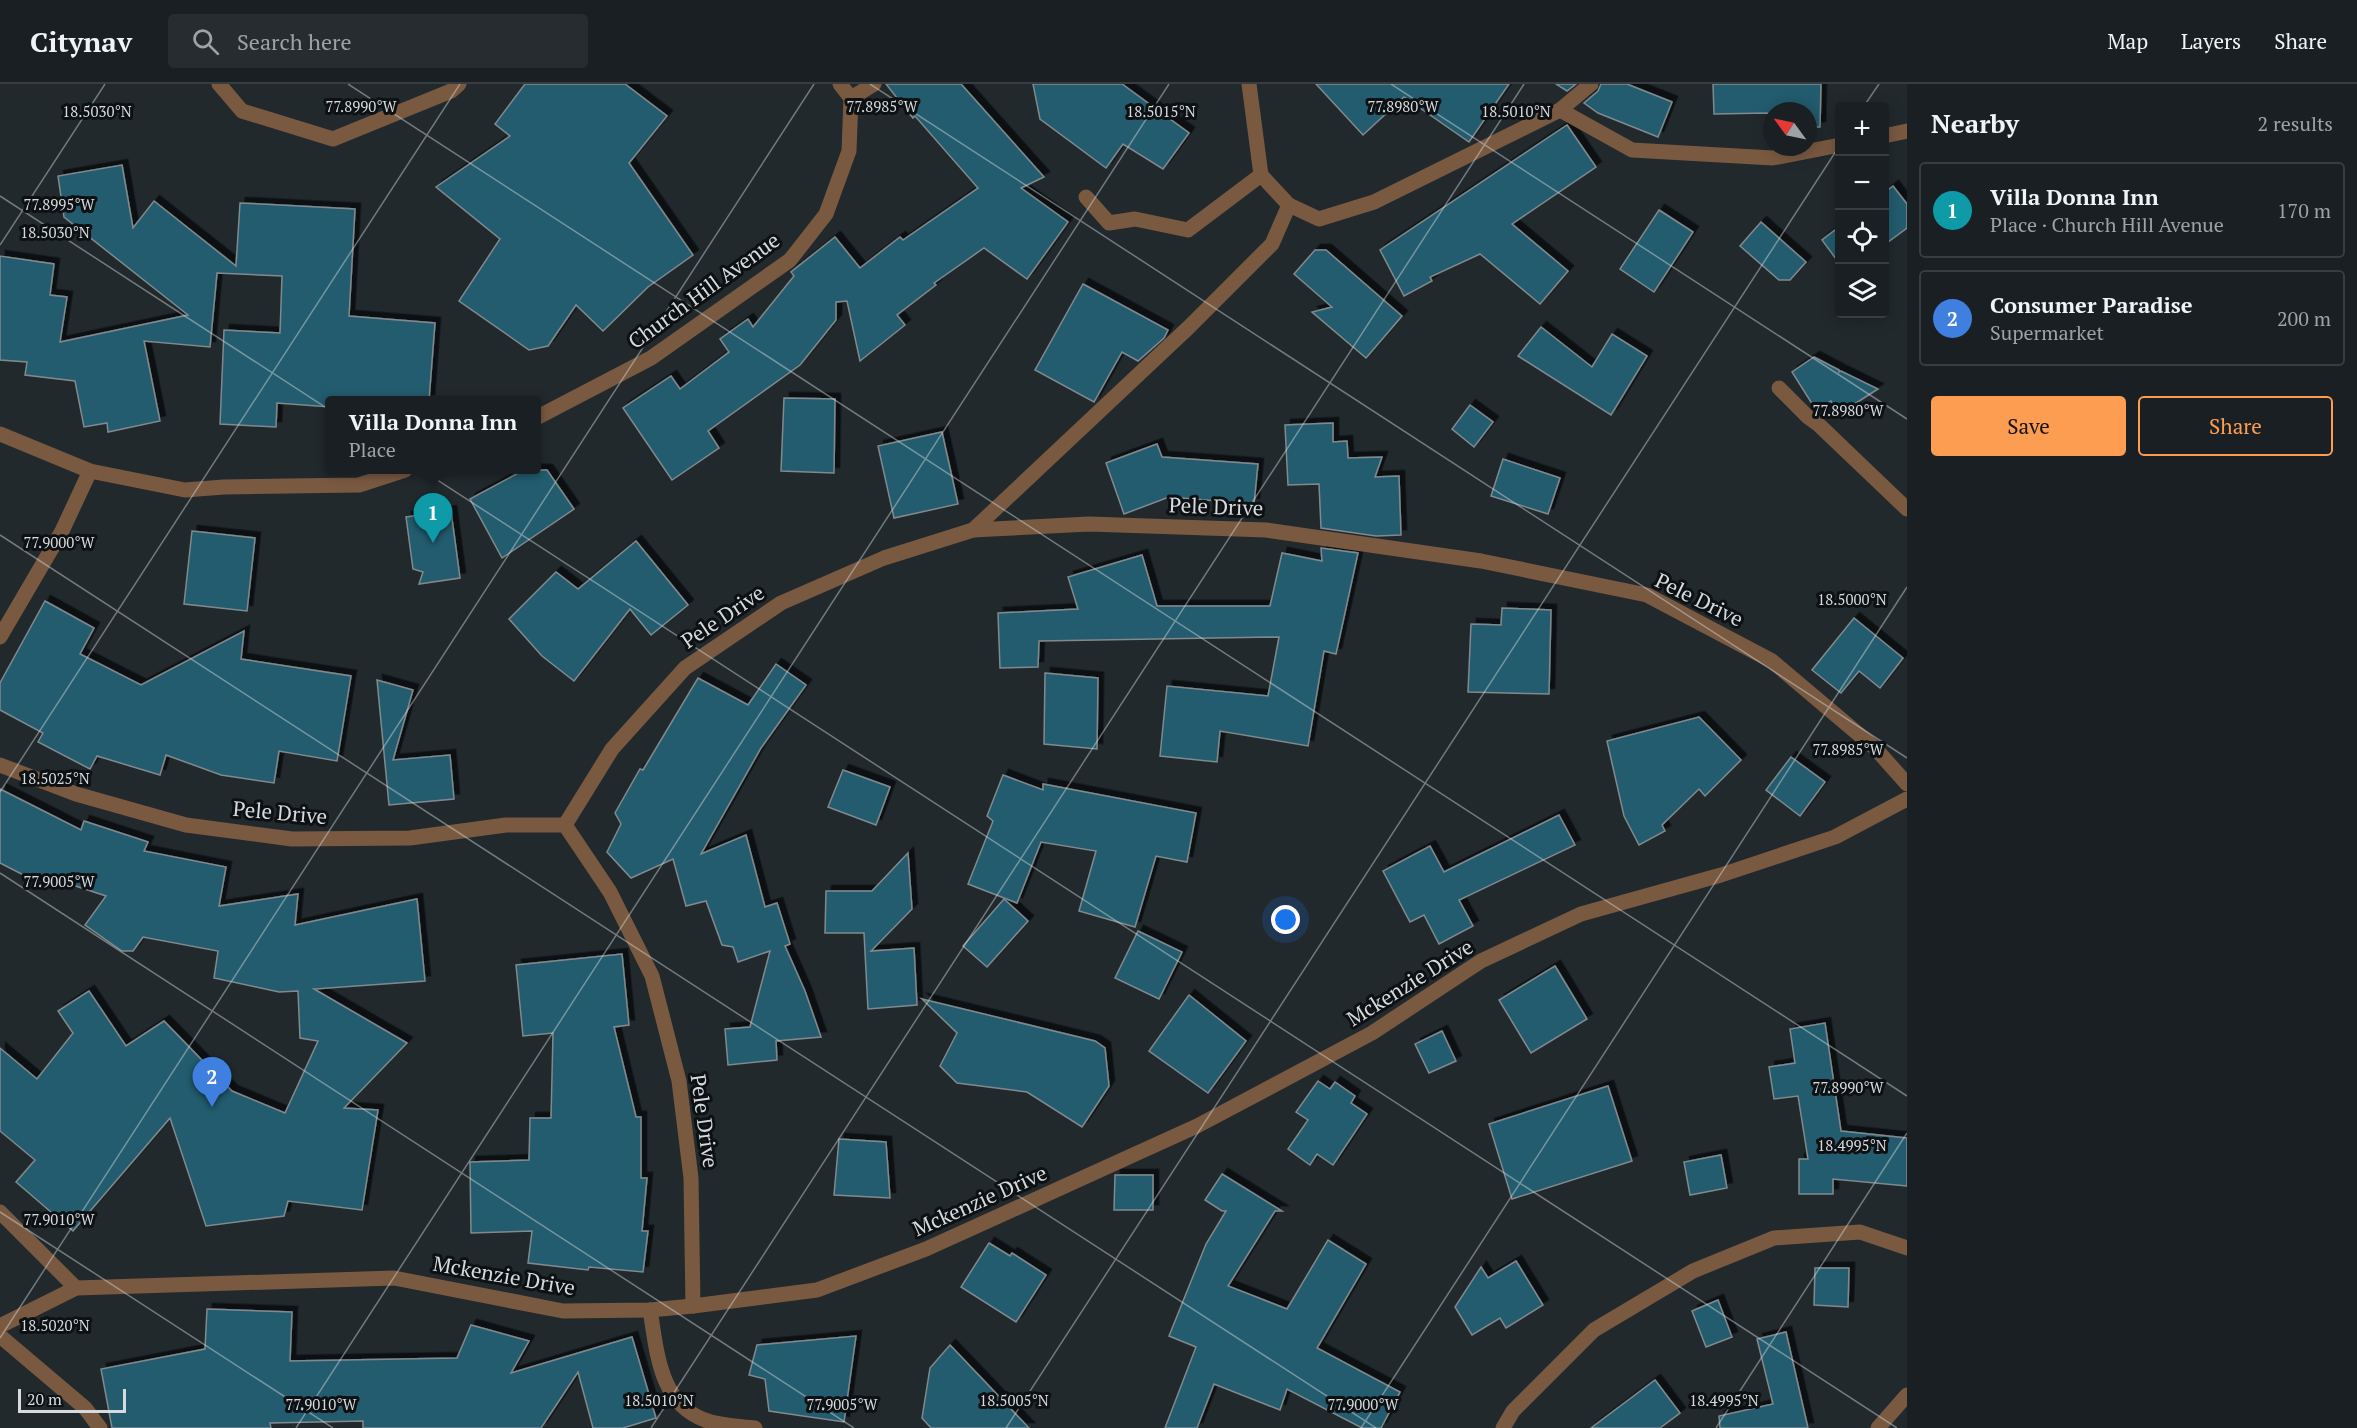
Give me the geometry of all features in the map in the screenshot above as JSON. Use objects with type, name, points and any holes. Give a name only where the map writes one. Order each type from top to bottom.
[{"type":"street","points":[[219,84],[242,111],[333,139],[451,91],[459,84]]},
{"type":"street","points":[[840,84],[851,98],[874,84]]},
{"type":"street","points":[[1249,84],[1261,175],[1289,205],[1319,219],[1374,202],[1560,110],[1591,84]]},
{"type":"street","name":"Church Hill Avenue","points":[[541,416],[651,358],[790,260],[826,214],[849,151],[851,98]]},
{"type":"street","points":[[1560,110],[1632,150],[1773,158],[1835,146]]},
{"type":"street","points":[[1889,135],[1907,131]]},
{"type":"street","points":[[1086,197],[1109,223],[1135,219],[1188,230],[1261,175]]},
{"type":"street","points":[[973,530],[1180,335],[1272,244],[1289,205]]},
{"type":"street","points":[[1779,388],[1904,500]]},
{"type":"street","points":[[0,434],[90,471],[185,490],[224,487],[360,485],[393,474]]},
{"type":"street","points":[[0,637],[62,531],[90,471]]},
{"type":"street","name":"Pele Drive","points":[[565,825],[612,749],[685,668],[781,603],[884,558],[973,530],[1089,524],[1266,530],[1481,561],[1647,595],[1772,661],[1875,748],[1907,784]]},
{"type":"street","name":"Pele Drive","points":[[0,765],[76,794],[186,825],[292,839],[410,838],[506,825],[565,825]]},
{"type":"street","name":"Mckenzie Drive","points":[[0,1326],[76,1288],[394,1278],[563,1311],[650,1310],[817,1290],[926,1249],[1197,1126],[1371,1033],[1482,961],[1581,914],[1721,875],[1835,837],[1907,799]]},
{"type":"street","name":"Pele Drive","points":[[565,825],[610,892],[652,976],[679,1081],[683,1113],[691,1178],[693,1306]]},
{"type":"street","points":[[0,1212],[76,1288]]},
{"type":"street","points":[[1503,1428],[1513,1412],[1594,1330],[1693,1271],[1774,1238],[1860,1232],[1907,1248]]},
{"type":"street","points":[[650,1310],[661,1371],[670,1392],[685,1409],[705,1420],[755,1428]]},
{"type":"street","points":[[0,1336],[85,1408],[100,1428]]},
{"type":"street","points":[[1878,1428],[1907,1395]]},
{"type":"building","points":[[525,84],[625,84],[667,116],[629,163],[693,255],[648,287],[603,331],[576,305],[548,346],[529,350],[459,301],[500,239],[436,187],[510,136],[495,124]]},
{"type":"building","points":[[886,84],[961,84],[1044,177],[1021,188],[1068,222],[1027,279],[984,248],[934,283],[936,285],[897,315],[905,325],[860,361],[847,301],[836,302],[836,320],[800,365],[708,431],[719,448],[672,480],[623,408],[671,376],[680,389],[729,352],[720,339],[748,319],[753,327],[794,276],[791,272],[835,237],[860,268],[900,237],[903,240],[978,188],[915,116],[913,118]]},
{"type":"building","points":[[1033,84],[1122,84],[1189,133],[1163,169],[1123,144],[1106,168],[1040,119]]},
{"type":"building","points":[[1316,84],[1509,84],[1469,142],[1404,97],[1363,135]]},
{"type":"building","points":[[1556,84],[1576,84],[1567,91]]},
{"type":"building","points":[[1601,84],[1627,84],[1672,102],[1658,137],[1598,113],[1584,103],[1598,91]]},
{"type":"building","points":[[1713,84],[1821,84],[1820,127],[1817,127],[1817,102],[1763,102],[1763,113],[1714,114]]},
{"type":"building","points":[[1567,125],[1596,167],[1512,224],[1568,271],[1540,304],[1480,254],[1430,277],[1432,281],[1404,296],[1380,250]]},
{"type":"building","points":[[122,165],[133,228],[154,201],[236,266],[240,203],[355,209],[349,316],[435,323],[429,396],[325,396],[325,407],[277,403],[276,427],[220,424],[224,330],[280,333],[282,276],[217,273],[210,347],[144,341],[160,421],[108,432],[107,423],[84,427],[75,381],[25,375],[27,362],[0,360],[0,256],[54,264],[50,295],[67,297],[60,342],[188,315],[64,217],[58,176]]},
{"type":"building","points":[[1893,186],[1907,204],[1907,228],[1889,241],[1889,210],[1889,189]]},
{"type":"building","points":[[1659,210],[1693,232],[1654,292],[1620,269]]},
{"type":"building","points":[[1761,222],[1806,262],[1790,280],[1779,280],[1740,246]]},
{"type":"building","points":[[1835,230],[1835,258],[1822,240]]},
{"type":"building","points":[[1315,250],[1326,250],[1402,316],[1366,358],[1312,312],[1332,307],[1294,274]]},
{"type":"building","points":[[1083,284],[1168,330],[1164,338],[1138,361],[1122,352],[1094,402],[1035,370]]},
{"type":"building","points":[[1541,327],[1592,367],[1612,334],[1647,356],[1611,415],[1518,356]]},
{"type":"building","points":[[1814,357],[1839,372],[1878,389],[1839,414],[1831,401],[1816,410],[1792,372]]},
{"type":"building","points":[[784,398],[835,399],[834,473],[781,471]]},
{"type":"building","points":[[1470,405],[1493,422],[1474,447],[1452,429]]},
{"type":"building","points":[[1333,423],[1333,442],[1347,441],[1348,458],[1382,457],[1375,477],[1399,476],[1401,535],[1376,536],[1321,528],[1319,484],[1288,485],[1285,425]]},
{"type":"building","points":[[942,432],[958,504],[894,518],[878,446]]},
{"type":"building","points":[[1157,444],[1162,457],[1258,464],[1254,504],[1169,497],[1124,514],[1106,463]]},
{"type":"building","points":[[1503,459],[1560,478],[1548,514],[1491,496]]},
{"type":"building","points":[[541,470],[547,470],[574,509],[502,558],[470,499],[517,474],[541,474]]},
{"type":"building","points":[[451,511],[460,578],[419,584],[423,572],[413,569],[406,517]]},
{"type":"building","points":[[192,531],[255,538],[247,611],[184,604]]},
{"type":"building","points":[[636,541],[688,605],[651,635],[630,609],[574,681],[542,656],[509,619],[556,572],[578,589]]},
{"type":"building","points":[[1321,548],[1358,553],[1336,654],[1324,651],[1308,746],[1220,731],[1217,762],[1160,756],[1167,686],[1268,696],[1279,637],[1039,641],[1038,667],[1000,668],[998,613],[1078,609],[1068,577],[1142,555],[1157,606],[1270,606],[1282,553],[1322,561]]},
{"type":"building","points":[[45,601],[94,628],[80,654],[141,685],[244,631],[241,659],[351,676],[337,761],[279,751],[274,783],[221,775],[166,755],[160,775],[97,756],[90,769],[38,742],[43,733],[0,710],[0,683]]},
{"type":"building","points":[[1502,608],[1551,610],[1549,694],[1468,692],[1471,624],[1501,625]]},
{"type":"building","points":[[1854,618],[1903,658],[1880,688],[1859,671],[1841,693],[1812,670]]},
{"type":"building","points":[[776,664],[806,685],[761,748],[701,854],[746,835],[765,907],[777,903],[790,944],[785,946],[805,991],[821,1037],[776,1041],[777,1060],[728,1065],[725,1029],[750,1027],[770,951],[738,962],[733,947],[722,945],[706,901],[686,906],[673,859],[631,878],[607,852],[621,824],[615,813],[698,678],[748,705]]},
{"type":"building","points":[[1045,673],[1098,678],[1097,749],[1044,744]]},
{"type":"building","points":[[377,680],[413,690],[393,760],[450,755],[454,799],[389,805]]},
{"type":"building","points":[[1699,717],[1741,760],[1705,796],[1699,789],[1662,825],[1665,831],[1639,845],[1624,816],[1607,741]]},
{"type":"building","points":[[1791,757],[1825,782],[1800,816],[1766,790]]},
{"type":"building","points":[[843,770],[890,787],[876,825],[828,807]]},
{"type":"building","points":[[1003,775],[1043,790],[1043,784],[1196,813],[1187,862],[1156,856],[1135,927],[1079,911],[1096,851],[1041,842],[1017,903],[968,884],[993,821],[987,816]]},
{"type":"building","points":[[0,789],[81,830],[84,821],[148,842],[144,851],[226,867],[219,906],[298,894],[295,925],[417,899],[425,981],[314,989],[407,1043],[344,1108],[378,1110],[362,1210],[288,1201],[284,1216],[206,1226],[170,1118],[73,1231],[16,1182],[35,1160],[0,1131],[0,1048],[37,1079],[73,1033],[58,1011],[89,991],[126,1046],[164,1021],[232,1091],[285,1113],[318,1041],[300,1038],[298,991],[279,992],[214,978],[218,951],[143,937],[133,951],[122,951],[85,925],[106,896],[45,876],[41,884],[0,863]]},
{"type":"building","points":[[1559,815],[1575,845],[1459,900],[1473,926],[1439,944],[1424,915],[1410,922],[1383,871],[1430,846],[1444,872]]},
{"type":"building","points":[[908,853],[912,909],[871,951],[914,948],[917,1005],[868,1009],[864,933],[825,933],[826,891],[872,891]]},
{"type":"building","points":[[1004,899],[1028,921],[987,967],[963,946]]},
{"type":"building","points":[[1138,931],[1182,952],[1159,999],[1115,978]]},
{"type":"building","points":[[622,954],[629,1025],[614,1027],[636,1117],[641,1117],[641,1178],[647,1178],[642,1231],[648,1231],[643,1272],[589,1267],[588,1270],[528,1263],[532,1231],[471,1233],[470,1162],[529,1160],[530,1118],[551,1118],[553,1033],[523,1036],[516,965]]},
{"type":"building","points":[[1555,966],[1587,1019],[1531,1053],[1499,1000]]},
{"type":"building","points":[[1189,995],[1246,1041],[1208,1093],[1149,1051]]},
{"type":"building","points":[[922,999],[1095,1041],[1105,1048],[1109,1086],[1082,1127],[1027,1092],[957,1083],[940,1066],[957,1033]]},
{"type":"building","points":[[1825,1023],[1841,1131],[1907,1138],[1907,1186],[1833,1179],[1833,1194],[1799,1194],[1799,1159],[1808,1159],[1798,1096],[1774,1099],[1769,1067],[1795,1063],[1790,1029]]},
{"type":"building","points":[[1442,1031],[1456,1061],[1429,1073],[1415,1044]]},
{"type":"building","points":[[1318,1081],[1330,1089],[1335,1082],[1355,1096],[1351,1103],[1367,1114],[1333,1165],[1317,1154],[1310,1165],[1288,1149],[1308,1120],[1296,1112]]},
{"type":"building","points":[[1608,1086],[1632,1161],[1512,1199],[1489,1124]]},
{"type":"building","points":[[839,1139],[886,1142],[890,1198],[834,1195]]},
{"type":"building","points":[[1721,1155],[1727,1188],[1690,1195],[1684,1162]]},
{"type":"building","points":[[1222,1174],[1282,1211],[1275,1211],[1228,1286],[1287,1309],[1328,1240],[1366,1264],[1317,1348],[1400,1392],[1381,1428],[1362,1428],[1287,1389],[1280,1410],[1214,1384],[1197,1428],[1165,1428],[1196,1347],[1169,1336],[1206,1244],[1226,1211],[1222,1211],[1205,1200]]},
{"type":"building","points":[[1115,1175],[1153,1175],[1153,1210],[1114,1210]]},
{"type":"building","points":[[989,1243],[1010,1256],[1012,1253],[1046,1275],[1016,1322],[961,1287]]},
{"type":"building","points":[[1516,1261],[1543,1305],[1506,1328],[1500,1318],[1472,1335],[1455,1307],[1481,1267],[1488,1278]]},
{"type":"building","points":[[1815,1268],[1849,1268],[1848,1307],[1814,1305]]},
{"type":"building","points":[[1718,1300],[1732,1337],[1706,1347],[1692,1311]]},
{"type":"building","points":[[207,1309],[292,1312],[290,1361],[457,1358],[471,1325],[529,1341],[511,1373],[632,1337],[656,1418],[623,1428],[593,1428],[578,1372],[541,1428],[363,1428],[363,1421],[270,1423],[271,1428],[112,1428],[101,1369],[205,1349]]},
{"type":"building","points":[[1786,1332],[1808,1428],[1720,1428],[1719,1416],[1773,1404],[1757,1339]]},
{"type":"building","points":[[856,1336],[844,1422],[769,1411],[765,1379],[749,1375],[757,1345]]},
{"type":"building","points":[[950,1345],[1029,1428],[931,1428],[922,1418],[930,1368]]},
{"type":"building","points":[[1655,1380],[1680,1413],[1660,1428],[1591,1428]]},
{"type":"place","name":"Villa Donna Inn","points":[[433,543]]},
{"type":"place","name":"Consumer Paradise","points":[[212,1107]]}]
